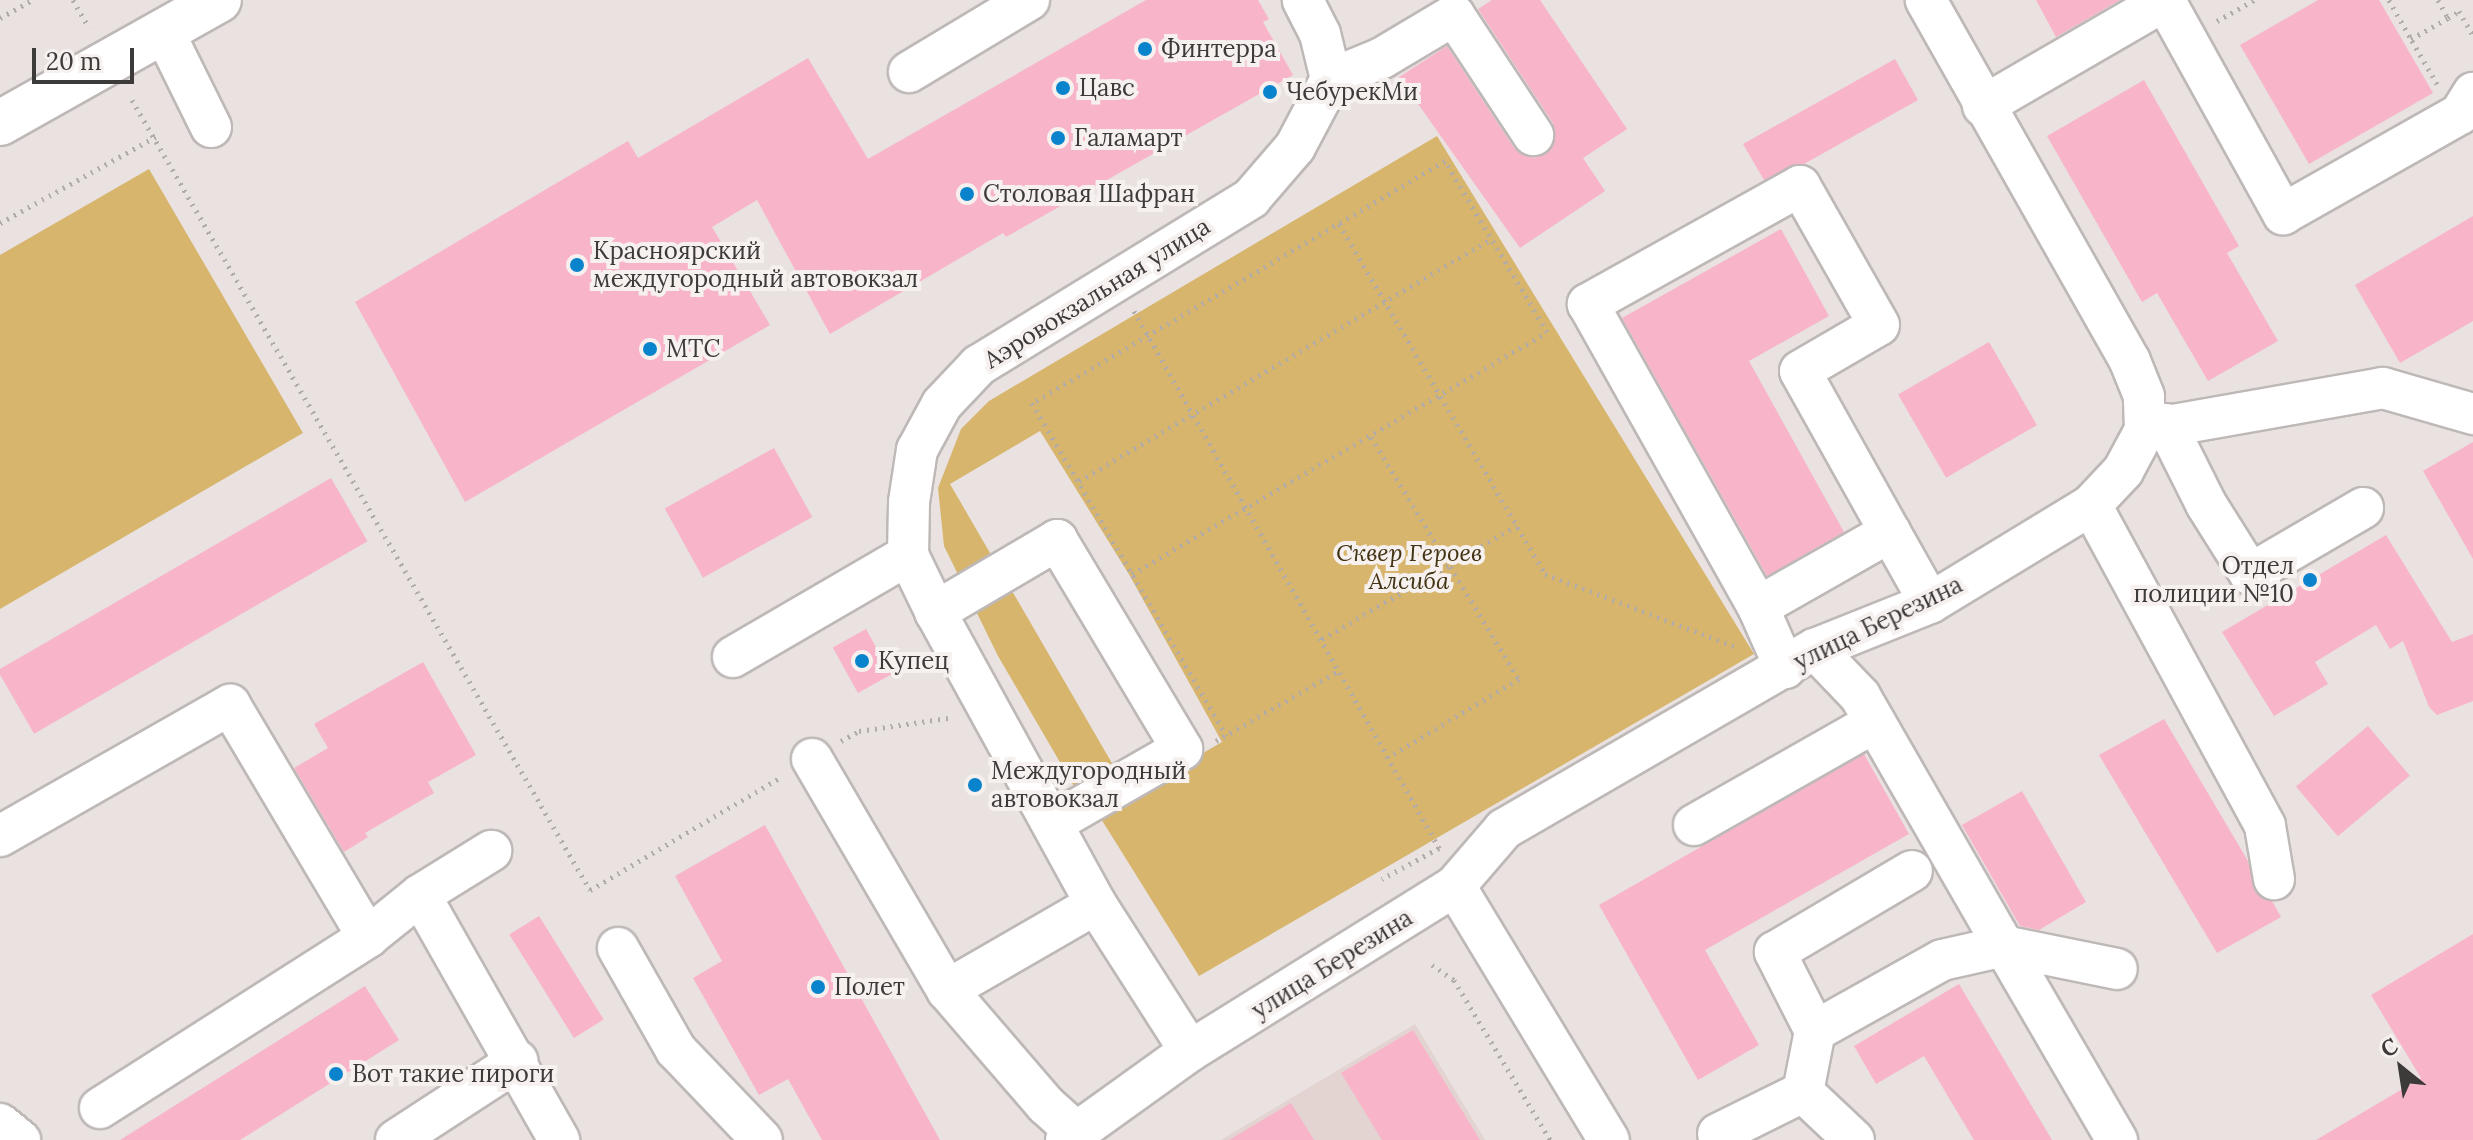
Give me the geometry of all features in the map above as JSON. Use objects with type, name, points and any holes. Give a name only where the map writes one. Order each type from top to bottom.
[{"type":"main road","points":[[0,123],[219,0]]},
{"type":"street","points":[[909,72],[1029,0]]},
{"type":"street","points":[[1303,0],[1320,34],[1331,79],[1382,58],[1454,15],[1533,135]]},
{"type":"street","points":[[1926,0],[1983,106],[2130,361],[2155,427],[2250,574],[2363,508]]},
{"type":"street","points":[[1983,106],[2165,0],[2283,214],[2460,114],[2459,95]]},
{"type":"street","points":[[164,32],[211,127]]},
{"type":"street","name":"Аэровокзальная улица","points":[[1190,1051],[1096,904],[935,612],[908,555],[909,502],[917,450],[942,404],[979,365],[1251,198],[1295,147],[1331,79]]},
{"type":"street","points":[[1930,603],[1800,371],[1879,325],[1800,186],[1588,304],[1758,607],[1800,659],[1860,696],[2117,1140]]},
{"type":"street","points":[[2155,427],[2383,388],[2473,414]]},
{"type":"street","name":"улица Березина","points":[[1071,1136],[1190,1051],[1455,886],[1504,829],[1800,659],[1930,603],[2091,505],[2123,471],[2155,427]]},
{"type":"street","points":[[2091,505],[2265,826],[2274,879]]},
{"type":"street","points":[[1758,607],[1890,532]]},
{"type":"street","points":[[935,612],[1057,540],[1182,749],[1053,823]]},
{"type":"street","points":[[733,657],[908,555]]},
{"type":"street","points":[[0,836],[230,705],[368,937]]},
{"type":"street","points":[[1694,825],[1875,722]]},
{"type":"street","points":[[812,759],[947,990],[1071,1136]]},
{"type":"street","points":[[100,1108],[368,937],[420,895],[491,851]]},
{"type":"street","points":[[1803,1092],[1815,1031],[1775,952],[1912,871]]},
{"type":"street","points":[[1455,886],[1609,1140]]},
{"type":"street","points":[[420,895],[517,1061],[559,1140]]},
{"type":"street","points":[[947,990],[1096,904]]},
{"type":"street","points":[[1815,1031],[1942,960],[2004,946],[2117,969]]},
{"type":"street","points":[[618,948],[676,1050],[762,1140]]},
{"type":"street","points":[[396,1140],[517,1061]]},
{"type":"street","points":[[1718,1134],[1803,1092]]},
{"type":"street","points":[[1803,1092],[1854,1140]]},
{"type":"street","points":[[0,1124],[20,1140]]},
{"type":"path","points":[[0,18],[33,0]]},
{"type":"path","points":[[73,0],[89,28]]},
{"type":"path","points":[[2214,29],[2218,20],[2254,0]]},
{"type":"path","points":[[2389,0],[2411,39],[2459,95]]},
{"type":"path","points":[[2438,0],[2448,18]]},
{"type":"path","points":[[2411,39],[2459,11],[2473,35]]},
{"type":"path","points":[[132,100],[157,136],[590,890],[859,731],[948,718]]},
{"type":"path","points":[[0,223],[157,136]]},
{"type":"path","points":[[1132,574],[1441,398],[1547,332],[1445,161],[1032,403],[1226,735]]},
{"type":"path","points":[[1339,224],[1545,574],[1749,652]]},
{"type":"path","points":[[1079,481],[1194,410],[1493,238]]},
{"type":"path","points":[[1134,311],[1194,410],[1439,848],[1382,879]]},
{"type":"path","points":[[1371,437],[1519,679],[1390,756]]},
{"type":"path","points":[[1322,639],[1516,526]]},
{"type":"path","points":[[1432,965],[1454,980],[1550,1140]]},
{"type":"shaded area","points":[[1415,1024],[1485,1140],[1221,1140]]},
{"type":"green space","name":"Сквер Героев Алсиба","points":[[1437,136],[1754,654],[1199,976],[1098,814],[1222,742],[1130,576],[1040,431],[950,484],[1120,777],[1082,800],[998,656],[944,546],[938,488],[961,429],[989,401]]},
{"type":"green space","points":[[149,169],[303,433],[0,609],[0,255]]},
{"type":"building","points":[[1146,0],[1258,0],[1269,19],[1263,22],[1293,75],[1006,237],[1003,233],[830,334],[757,200],[712,227],[770,325],[465,502],[355,302],[628,141],[638,158],[808,58],[868,159]]},
{"type":"building","points":[[1492,0],[1540,0],[1627,129],[1583,158],[1605,191],[1520,248],[1399,77],[1447,46],[1514,148],[1534,158],[1546,154],[1554,145],[1553,123],[1478,9]]},
{"type":"building","points":[[2036,0],[2120,0],[2056,37]]},
{"type":"building","points":[[2318,0],[2379,0],[2433,93],[2309,164],[2240,45]]},
{"type":"building","points":[[1895,59],[1918,100],[1804,164],[1764,180],[1743,144]]},
{"type":"building","points":[[2144,80],[2239,246],[2227,253],[2278,341],[2208,381],[2157,293],[2142,302],[2047,136]]},
{"type":"building","points":[[2473,216],[2473,321],[2400,363],[2355,285]]},
{"type":"building","points":[[1781,229],[1829,316],[1749,361],[1844,532],[1767,576],[1622,318]]},
{"type":"building","points":[[1989,342],[2037,425],[1946,478],[1898,394]]},
{"type":"building","points":[[2473,442],[2473,559],[2423,471]]},
{"type":"building","points":[[774,448],[812,517],[703,578],[665,509]]},
{"type":"building","points":[[331,478],[368,541],[34,734],[0,675],[0,669]]},
{"type":"building","points":[[2386,535],[2452,642],[2473,634],[2473,701],[2437,715],[2429,707],[2403,641],[2390,649],[2376,625],[2315,662],[2328,684],[2274,716],[2222,632]]},
{"type":"building","name":"Купец","points":[[866,629],[891,674],[858,693],[833,647]]},
{"type":"building","points":[[423,662],[476,755],[428,782],[434,793],[365,833],[368,837],[344,852],[294,768],[328,748],[314,724]]},
{"type":"building","points":[[2164,719],[2248,861],[2256,893],[2272,901],[2281,917],[2217,953],[2099,755]]},
{"type":"building","points":[[2368,726],[2410,776],[2338,836],[2296,786]]},
{"type":"building","points":[[1864,754],[1909,834],[1705,950],[1759,1045],[1698,1080],[1599,905]]},
{"type":"building","points":[[2022,791],[2086,902],[2039,930],[2020,926],[1962,825]]},
{"type":"building","points":[[765,825],[940,1140],[822,1140],[788,1079],[759,1095],[693,978],[722,961],[675,876]]},
{"type":"building","points":[[539,916],[604,1019],[574,1038],[509,935]]},
{"type":"building","points":[[2473,934],[2473,1140],[2316,1140],[2421,1078],[2371,995]]},
{"type":"building","points":[[1959,984],[2052,1140],[1974,1140],[1924,1056],[1876,1084],[1854,1046]]},
{"type":"building","points":[[365,986],[399,1040],[240,1140],[120,1140]]},
{"type":"building","points":[[1413,1030],[1480,1140],[1382,1140],[1341,1073]]},
{"type":"building","points":[[1291,1103],[1314,1140],[1229,1140]]},
{"type":"place","name":"Финтерра","points":[[1145,49]]},
{"type":"place","name":"Цавс","points":[[1063,88]]},
{"type":"place","name":"ЧебурекМи","points":[[1270,92]]},
{"type":"place","name":"Галамарт","points":[[1058,138]]},
{"type":"place","name":"Столовая Шафран","points":[[967,194]]},
{"type":"place","name":"Красноярский междугородный автовокзал","points":[[577,265]]},
{"type":"place","name":"МТС","points":[[650,349]]},
{"type":"place","name":"Отдел полиции №10","points":[[2310,580]]},
{"type":"place","name":"Купец","points":[[862,661]]},
{"type":"place","name":"Междугородный автовокзал","points":[[975,785]]},
{"type":"place","name":"Полет","points":[[818,987]]},
{"type":"place","name":"Вот такие пироги","points":[[336,1074]]}]
